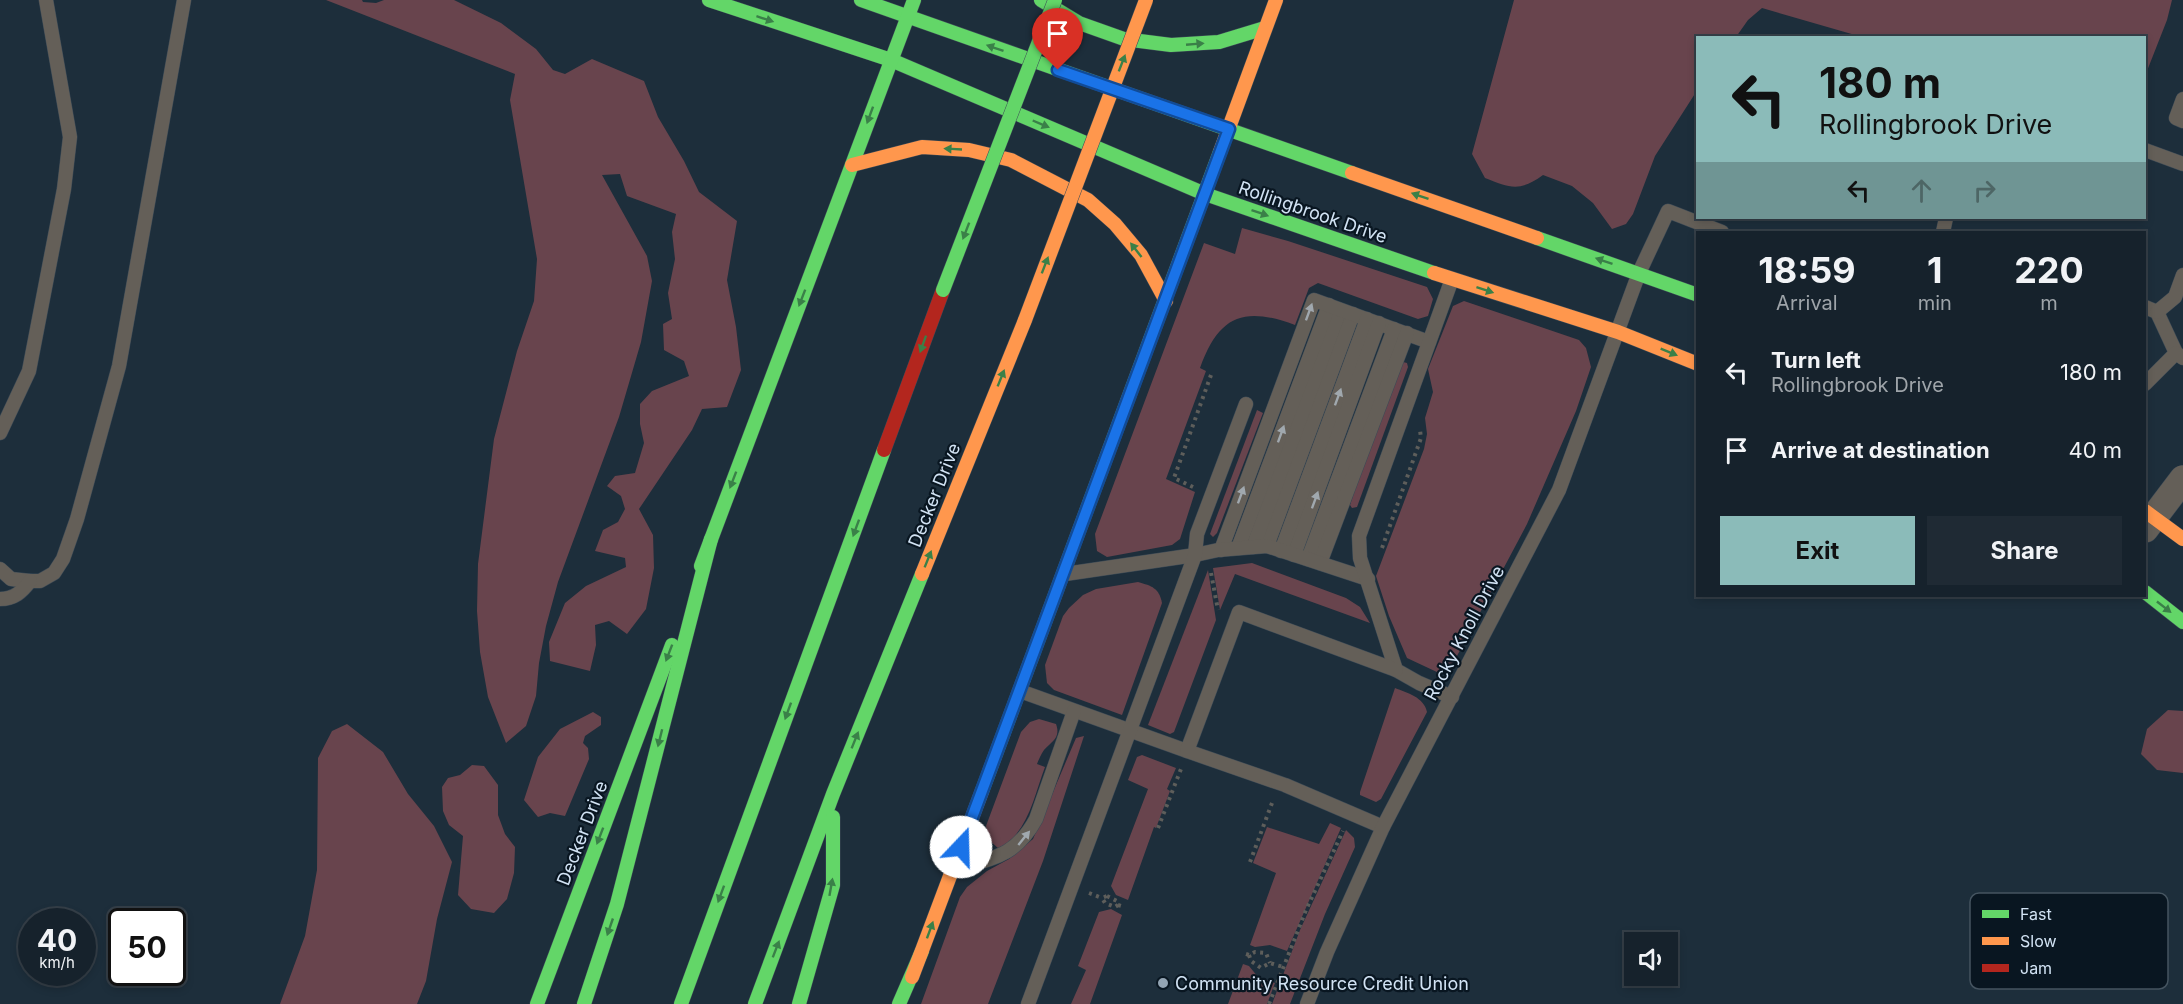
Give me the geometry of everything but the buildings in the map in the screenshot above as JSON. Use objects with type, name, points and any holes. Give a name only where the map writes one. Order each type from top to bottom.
[{"type":"main road","name":"Rollingbrook Drive","points":[[709,0],[891,60],[1205,194],[1452,279],[1618,332],[1696,363]]},
{"type":"main road","points":[[861,0],[1696,294]]},
{"type":"main road","name":"Decker Drive","points":[[537,1004],[914,0]]},
{"type":"main road","points":[[1041,0],[1078,23],[1112,35],[1124,39],[1171,45],[1219,42],[1265,28]]},
{"type":"main road","points":[[681,1004],[943,290],[1055,0]]},
{"type":"main road","name":"Decker Drive","points":[[755,1004],[833,794],[1025,320],[1146,0]]},
{"type":"main road","points":[[900,1004],[1020,691],[1276,0]]},
{"type":"main road","points":[[852,165],[922,147],[969,150],[1011,160],[1088,200],[1106,216],[1141,255],[1166,301]]},
{"type":"main road","points":[[2148,519],[2183,539]]},
{"type":"main road","points":[[584,1004],[617,904],[711,539]]},
{"type":"main road","points":[[2146,593],[2183,622]]},
{"type":"main road","points":[[799,1004],[833,885],[833,794]]},
{"type":"street","points":[[2148,519],[2183,479]]},
{"type":"lane","points":[[0,433],[29,371],[64,189],[70,137],[46,0]]},
{"type":"lane","points":[[0,569],[11,579],[30,581],[40,581],[54,573],[63,559],[77,519],[119,366],[184,0]]},
{"type":"lane","points":[[2183,99],[2176,118],[2183,121]]},
{"type":"lane","points":[[2146,150],[2183,164]]},
{"type":"lane","name":"Rocky Knoll Drive","points":[[1307,1004],[1327,952],[1383,827],[1560,490],[1639,273],[1668,211],[1719,231]]},
{"type":"lane","points":[[2146,383],[2179,356],[2151,309],[2175,297],[2183,274]]},
{"type":"lane","points":[[1396,670],[1360,558],[1359,536],[1452,279]]},
{"type":"lane","points":[[1221,550],[1314,300],[1429,342]]},
{"type":"lane","points":[[1260,546],[1341,310]]},
{"type":"lane","points":[[1238,548],[1341,310]]},
{"type":"lane","points":[[1288,553],[1373,321]]},
{"type":"lane","points":[[1314,561],[1400,331]]},
{"type":"lane","points":[[1028,1004],[1195,555],[1197,534],[1246,404]]},
{"type":"lane","points":[[1063,574],[1260,546],[1368,579]]},
{"type":"lane","points":[[0,599],[8,599],[22,592],[30,581]]},
{"type":"lane","points":[[1187,751],[1239,612],[1396,670],[1452,697]]},
{"type":"lane","points":[[1020,691],[1130,732],[1285,785],[1383,827]]},
{"type":"lane","points":[[953,869],[1008,852],[1028,834],[1036,819],[1074,711]]},
{"type":"path","points":[[1197,489],[1174,478],[1211,375]]},
{"type":"path","points":[[1210,569],[1218,613],[1236,624]]},
{"type":"path","points":[[1158,828],[1187,751]]},
{"type":"path","points":[[1250,862],[1272,803]]},
{"type":"path","points":[[1269,1004],[1306,910],[1351,813]]},
{"type":"path","points":[[1118,905],[1125,907]]},
{"type":"path","points":[[1270,963],[1266,953],[1255,952],[1248,955],[1251,961],[1261,968],[1270,963],[1283,967]]},
{"type":"shaded area","points":[[326,0],[362,0],[376,3],[384,0],[454,0],[501,23],[536,49],[553,70],[565,74],[592,59],[644,81],[658,117],[699,192],[737,221],[727,280],[741,370],[727,407],[702,409],[692,430],[639,509],[653,535],[654,568],[646,609],[627,634],[609,621],[595,625],[596,645],[590,671],[550,661],[549,642],[565,603],[586,586],[626,567],[625,558],[595,551],[603,530],[618,522],[625,509],[621,496],[607,486],[615,476],[635,473],[644,443],[640,424],[640,404],[652,391],[689,376],[684,361],[664,350],[663,324],[672,319],[668,293],[675,259],[672,232],[676,214],[627,196],[620,174],[602,175],[647,256],[652,281],[641,342],[619,417],[558,582],[546,626],[536,696],[526,726],[506,743],[488,697],[480,652],[477,611],[478,564],[494,439],[517,351],[534,301],[537,259],[510,100],[515,74]]},
{"type":"shaded area","points":[[1514,0],[2172,0],[2167,20],[2146,73],[2146,36],[1859,36],[1762,8],[1748,20],[1737,36],[1696,36],[1696,92],[1655,156],[1633,214],[1626,224],[1612,229],[1593,203],[1572,186],[1543,175],[1521,186],[1501,184],[1485,178],[1472,154]]},
{"type":"shaded area","points":[[1242,228],[1427,287],[1433,299],[1428,316],[1418,319],[1318,283],[1309,288],[1295,325],[1277,319],[1248,316],[1236,319],[1225,326],[1207,350],[1200,368],[1206,371],[1166,479],[1195,492],[1180,539],[1172,545],[1107,557],[1097,551],[1095,534],[1204,243],[1235,254]]},
{"type":"shaded area","points":[[1464,301],[1579,340],[1586,348],[1591,367],[1576,411],[1527,524],[1449,671],[1439,673],[1407,658],[1389,616],[1376,576],[1424,449],[1427,434],[1425,418],[1433,392],[1428,369],[1453,306]]},
{"type":"shaded area","points":[[1403,362],[1407,363],[1408,367],[1357,507],[1352,508],[1350,505],[1355,489]]},
{"type":"shaded area","points":[[1257,410],[1263,413],[1217,533],[1213,537],[1210,534]]},
{"type":"shaded area","points":[[1252,563],[1346,598],[1360,607],[1370,623],[1235,574],[1220,610],[1213,568]]},
{"type":"shaded area","points":[[1208,570],[1216,620],[1174,732],[1170,734],[1148,725]]},
{"type":"shaded area","points":[[1138,582],[1154,588],[1162,603],[1122,715],[1054,690],[1047,683],[1045,665],[1063,616],[1069,608],[1083,595],[1096,589]]},
{"type":"shaded area","points":[[1395,688],[1419,699],[1427,712],[1381,799],[1376,802],[1360,795],[1360,792]]},
{"type":"shaded area","points":[[2168,710],[2183,711],[2183,773],[2157,770],[2141,754],[2147,729]]},
{"type":"shaded area","points":[[593,712],[601,717],[601,725],[585,736],[583,743],[588,748],[589,759],[565,816],[550,813],[538,817],[524,800],[538,757],[560,729]]},
{"type":"shaded area","points":[[1039,719],[1056,724],[1057,736],[1043,752],[1037,764],[1045,767],[1029,813],[1017,834],[999,849],[989,840],[986,826],[1021,732],[1030,722]]},
{"type":"shaded area","points":[[347,724],[383,752],[408,794],[434,826],[452,862],[437,919],[426,981],[417,1004],[280,1004],[305,936],[317,870],[318,758],[332,731]]},
{"type":"shaded area","points":[[1084,736],[1043,861],[988,1004],[921,1004],[960,897],[967,887],[987,871],[1009,859],[1033,839],[1076,738]]},
{"type":"shaded area","points":[[1142,755],[1176,768],[1167,789],[1170,791],[1156,828],[1154,827],[1128,900],[1116,895],[1111,886],[1148,789],[1128,780],[1137,757]]},
{"type":"shaded area","points":[[472,765],[484,766],[498,785],[498,815],[505,834],[515,847],[514,873],[507,899],[494,913],[471,909],[458,895],[463,836],[449,825],[443,811],[442,787],[448,778],[460,775]]},
{"type":"shaded area","points":[[1330,823],[1341,828],[1287,951],[1270,945],[1255,947],[1250,945],[1276,873],[1253,863],[1267,827],[1319,844]]},
{"type":"shaded area","points":[[1346,830],[1354,838],[1355,847],[1325,914],[1290,1004],[1272,1004],[1300,930]]},
{"type":"shaded area","points":[[1111,909],[1122,915],[1090,1004],[1071,1004],[1086,970],[1078,966],[1099,912]]},
{"type":"shaded area","points":[[1243,964],[1249,966],[1258,977],[1275,983],[1267,1004],[1228,1004]]},
{"type":"traffic: fast","points":[[709,0],[891,60],[1205,194],[1434,273]]},
{"type":"traffic: fast","points":[[861,0],[1352,173]]},
{"type":"traffic: fast","points":[[701,566],[914,0]]},
{"type":"traffic: fast","points":[[1041,0],[1079,23],[1124,39],[1171,45],[1219,42],[1265,28]]},
{"type":"traffic: fast","points":[[943,290],[1055,0]]},
{"type":"traffic: fast","points":[[982,791],[1220,152]]},
{"type":"traffic: fast","points":[[1537,238],[1696,294]]},
{"type":"traffic: fast","points":[[681,1004],[884,450]]},
{"type":"traffic: fast","points":[[584,1004],[617,904],[711,539]]},
{"type":"traffic: fast","points":[[755,1004],[833,794],[922,574]]},
{"type":"traffic: fast","points":[[2146,593],[2183,622]]},
{"type":"traffic: fast","points":[[537,1004],[672,645]]},
{"type":"traffic: fast","points":[[799,1004],[833,885],[833,817]]},
{"type":"traffic: fast","points":[[899,1004],[922,951]]},
{"type":"traffic: slow","points":[[1025,320],[1146,0]]},
{"type":"traffic: slow","points":[[1220,152],[1276,0]]},
{"type":"traffic: slow","points":[[852,165],[922,147],[969,150],[1011,160],[1088,200],[1115,224],[1141,255],[1166,301]]},
{"type":"traffic: slow","points":[[1352,173],[1537,238]]},
{"type":"traffic: slow","points":[[1434,273],[1618,332],[1696,363]]},
{"type":"traffic: slow","points":[[922,574],[1025,320]]},
{"type":"traffic: slow","points":[[2146,512],[2183,539]]},
{"type":"traffic: slow","points":[[912,977],[982,791]]},
{"type":"traffic: jam","points":[[884,450],[943,290]]},
{"type":"place","name":"Community Resource Credit Union","points":[[1163,983]]},
{"type":"route","points":[[961,847],[1229,129],[1058,70]]}]
